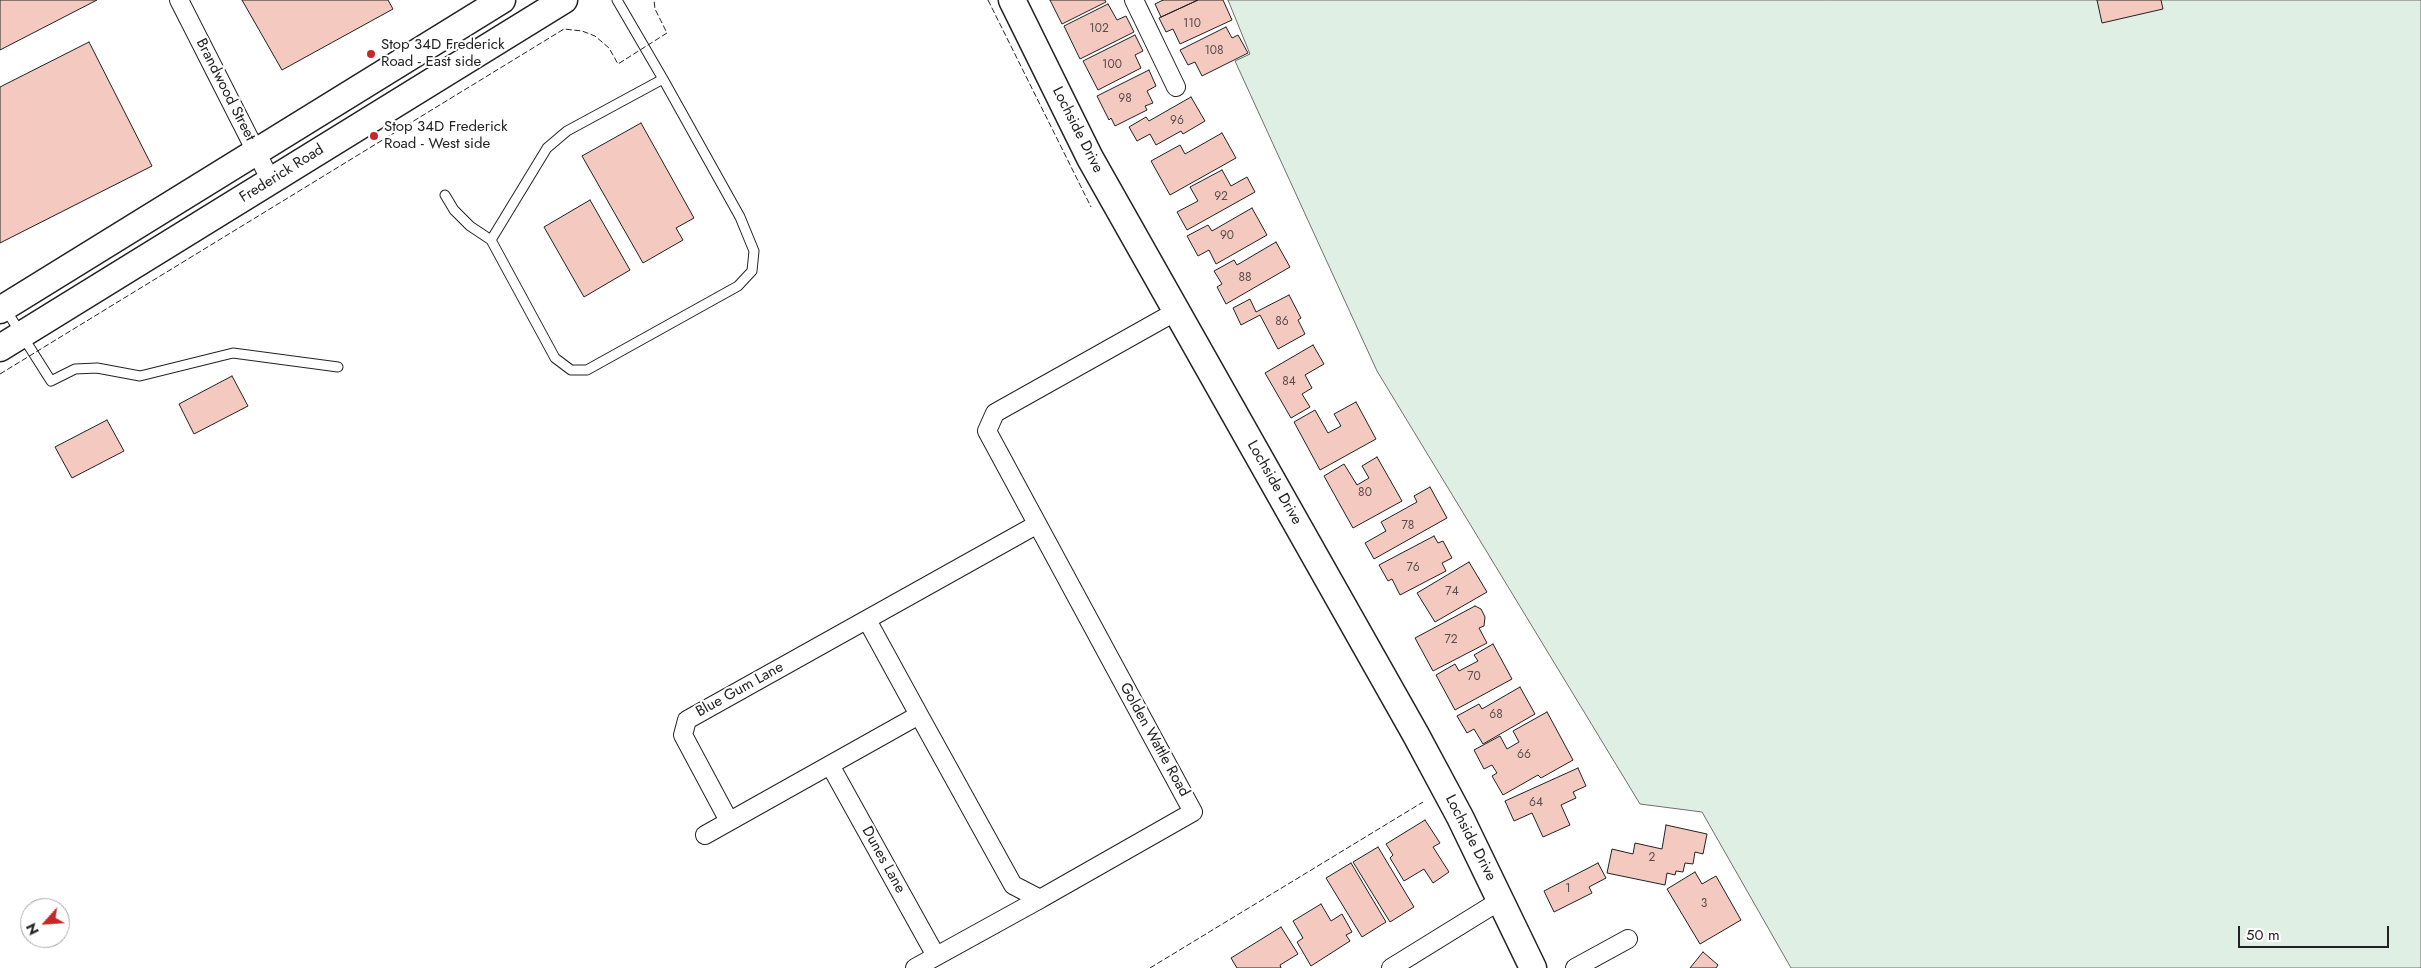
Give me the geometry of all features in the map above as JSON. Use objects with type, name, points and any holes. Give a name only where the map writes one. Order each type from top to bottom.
[{"type":"main road","points":[[2,309],[502,0]]},
{"type":"main road","name":"Frederick Road","points":[[11,341],[564,0]]},
{"type":"main road","name":"Lochside Drive","points":[[1012,0],[1090,158],[1175,312],[1416,735],[1501,900],[1533,968]]},
{"type":"street","name":"Brandwood Street","points":[[179,0],[271,180]]},
{"type":"street","points":[[1134,0],[1176,87]]},
{"type":"street","name":"Golden Wattle Road","points":[[1040,899],[1193,812],[1036,525],[987,431],[995,413],[1175,312]]},
{"type":"street","name":"Blue Gum Lane","points":[[729,821],[684,735],[687,720],[1036,525]]},
{"type":"street","points":[[867,620],[1013,885],[1040,899]]},
{"type":"street","points":[[704,835],[919,715]]},
{"type":"street","name":"Dunes Lane","points":[[830,764],[936,956]]},
{"type":"street","points":[[915,968],[1040,899]]},
{"type":"street","points":[[1391,968],[1501,900]]},
{"type":"street","points":[[1574,968],[1628,939]]},
{"type":"lane","points":[[445,195],[454,210],[491,240],[554,358],[571,370],[586,370],[738,286],[752,271],[754,252],[740,218],[617,0]]},
{"type":"lane","points":[[491,240],[547,148],[568,132],[663,79]]},
{"type":"lane","points":[[2,309],[11,341],[51,381],[76,369],[97,368],[140,376],[233,353],[338,366]]},
{"type":"green space","points":[[1228,0],[2421,0],[2421,968],[1791,968],[1702,812],[1640,804],[1377,371],[1235,61],[1250,54]]},
{"type":"building","points":[[0,0],[97,0],[0,50]]},
{"type":"building","points":[[242,0],[388,0],[393,9],[282,70]]},
{"type":"building","points":[[1050,0],[1105,0],[1106,2],[1062,24]]},
{"type":"building","points":[[1163,0],[1198,0],[1161,17],[1155,4]]},
{"type":"building","points":[[1198,0],[1223,0],[1232,20],[1180,44],[1173,29],[1166,32],[1159,18]]},
{"type":"building","points":[[2097,0],[2161,0],[2163,9],[2102,23]]},
{"type":"building","points":[[1108,4],[1117,20],[1126,16],[1134,32],[1080,59],[1064,26]]},
{"type":"building","points":[[1226,27],[1232,38],[1238,35],[1248,53],[1202,76],[1195,62],[1188,65],[1180,50]]},
{"type":"building","points":[[1135,35],[1143,51],[1135,55],[1141,68],[1098,90],[1083,61]]},
{"type":"building","points":[[89,42],[152,166],[0,243],[0,87]]},
{"type":"building","points":[[1149,70],[1156,86],[1147,91],[1153,103],[1145,106],[1147,110],[1115,126],[1111,118],[1109,120],[1097,96]]},
{"type":"building","points":[[1191,97],[1205,121],[1183,134],[1181,131],[1156,145],[1150,134],[1137,141],[1129,127],[1146,117],[1149,121]]},
{"type":"building","points":[[641,123],[694,218],[676,228],[683,240],[643,263],[582,156]]},
{"type":"building","points":[[1222,133],[1236,158],[1170,195],[1151,161],[1180,145],[1185,154]]},
{"type":"building","points":[[1222,170],[1231,186],[1247,177],[1255,192],[1187,230],[1177,212],[1198,201],[1190,187]]},
{"type":"building","points":[[590,200],[630,270],[584,297],[544,227]]},
{"type":"building","points":[[1252,208],[1267,235],[1216,264],[1209,250],[1198,256],[1187,236],[1208,225],[1212,231]]},
{"type":"building","points":[[1276,242],[1290,267],[1226,304],[1217,287],[1222,284],[1214,271],[1234,260],[1237,265]]},
{"type":"building","points":[[1289,295],[1301,318],[1298,320],[1305,334],[1278,349],[1260,315],[1241,325],[1233,308],[1250,299],[1256,312]]},
{"type":"building","points":[[1313,345],[1324,364],[1305,375],[1312,388],[1302,394],[1310,407],[1291,418],[1265,373]]},
{"type":"building","points":[[232,376],[248,406],[194,434],[179,404]]},
{"type":"building","points":[[1356,402],[1376,439],[1320,470],[1294,422],[1315,410],[1328,433],[1341,426],[1334,414]]},
{"type":"building","points":[[107,420],[124,451],[72,478],[55,447]]},
{"type":"building","points":[[1377,457],[1402,501],[1353,528],[1324,476],[1344,464],[1357,485],[1369,478],[1362,466]]},
{"type":"building","points":[[1430,487],[1447,518],[1374,559],[1365,543],[1386,531],[1381,522],[1417,502],[1414,496]]},
{"type":"building","points":[[1434,536],[1438,543],[1443,541],[1452,558],[1442,563],[1446,571],[1400,595],[1392,579],[1388,581],[1379,565]]},
{"type":"building","points":[[1469,562],[1487,592],[1435,622],[1417,593]]},
{"type":"building","points":[[1475,606],[1481,609],[1485,617],[1484,626],[1479,628],[1487,643],[1433,671],[1415,638]]},
{"type":"building","points":[[1493,644],[1512,679],[1455,710],[1436,675],[1455,664],[1459,671],[1478,661],[1474,655]]},
{"type":"building","points":[[1520,687],[1535,714],[1483,744],[1474,729],[1467,733],[1457,716],[1479,704],[1482,709]]},
{"type":"building","points":[[1547,712],[1573,760],[1541,778],[1538,775],[1503,795],[1492,776],[1497,773],[1492,765],[1484,769],[1474,750],[1500,736],[1507,749],[1519,742],[1513,731]]},
{"type":"building","points":[[1578,768],[1586,786],[1573,792],[1576,798],[1561,805],[1570,825],[1543,837],[1532,813],[1514,821],[1505,801]]},
{"type":"building","points":[[1425,820],[1440,843],[1433,847],[1449,872],[1433,883],[1424,869],[1404,881],[1390,858],[1393,855],[1386,844]]},
{"type":"building","points":[[1666,825],[1707,834],[1703,854],[1695,852],[1693,864],[1685,863],[1683,872],[1676,871],[1675,875],[1667,873],[1665,885],[1607,873],[1612,849],[1633,854],[1635,843],[1662,849]]},
{"type":"building","points":[[1378,847],[1414,907],[1390,922],[1353,862]]},
{"type":"building","points":[[1351,863],[1386,922],[1362,937],[1326,878]]},
{"type":"building","points":[[1598,863],[1606,878],[1589,887],[1592,893],[1554,912],[1544,891]]},
{"type":"building","points":[[1695,872],[1702,884],[1716,876],[1741,920],[1700,944],[1667,889]]},
{"type":"building","points":[[1321,904],[1331,921],[1342,914],[1352,932],[1346,935],[1350,941],[1311,966],[1297,942],[1303,938],[1293,921]]},
{"type":"building","points":[[1281,927],[1298,954],[1280,965],[1281,968],[1237,968],[1231,958]]},
{"type":"building","points":[[1703,952],[1718,965],[1716,968],[1690,968]]},
{"type":"fence","points":[[0,374],[564,29],[582,31],[595,36],[609,48],[618,64],[667,33],[655,9],[654,0]]},
{"type":"fence","points":[[988,0],[1091,207]]},
{"type":"fence","points":[[1150,968],[1423,802]]},
{"type":"place","name":"Stop 34D Frederick Road - East side","points":[[371,54]]},
{"type":"place","name":"Stop 34D Frederick Road - West side","points":[[374,136]]}]
